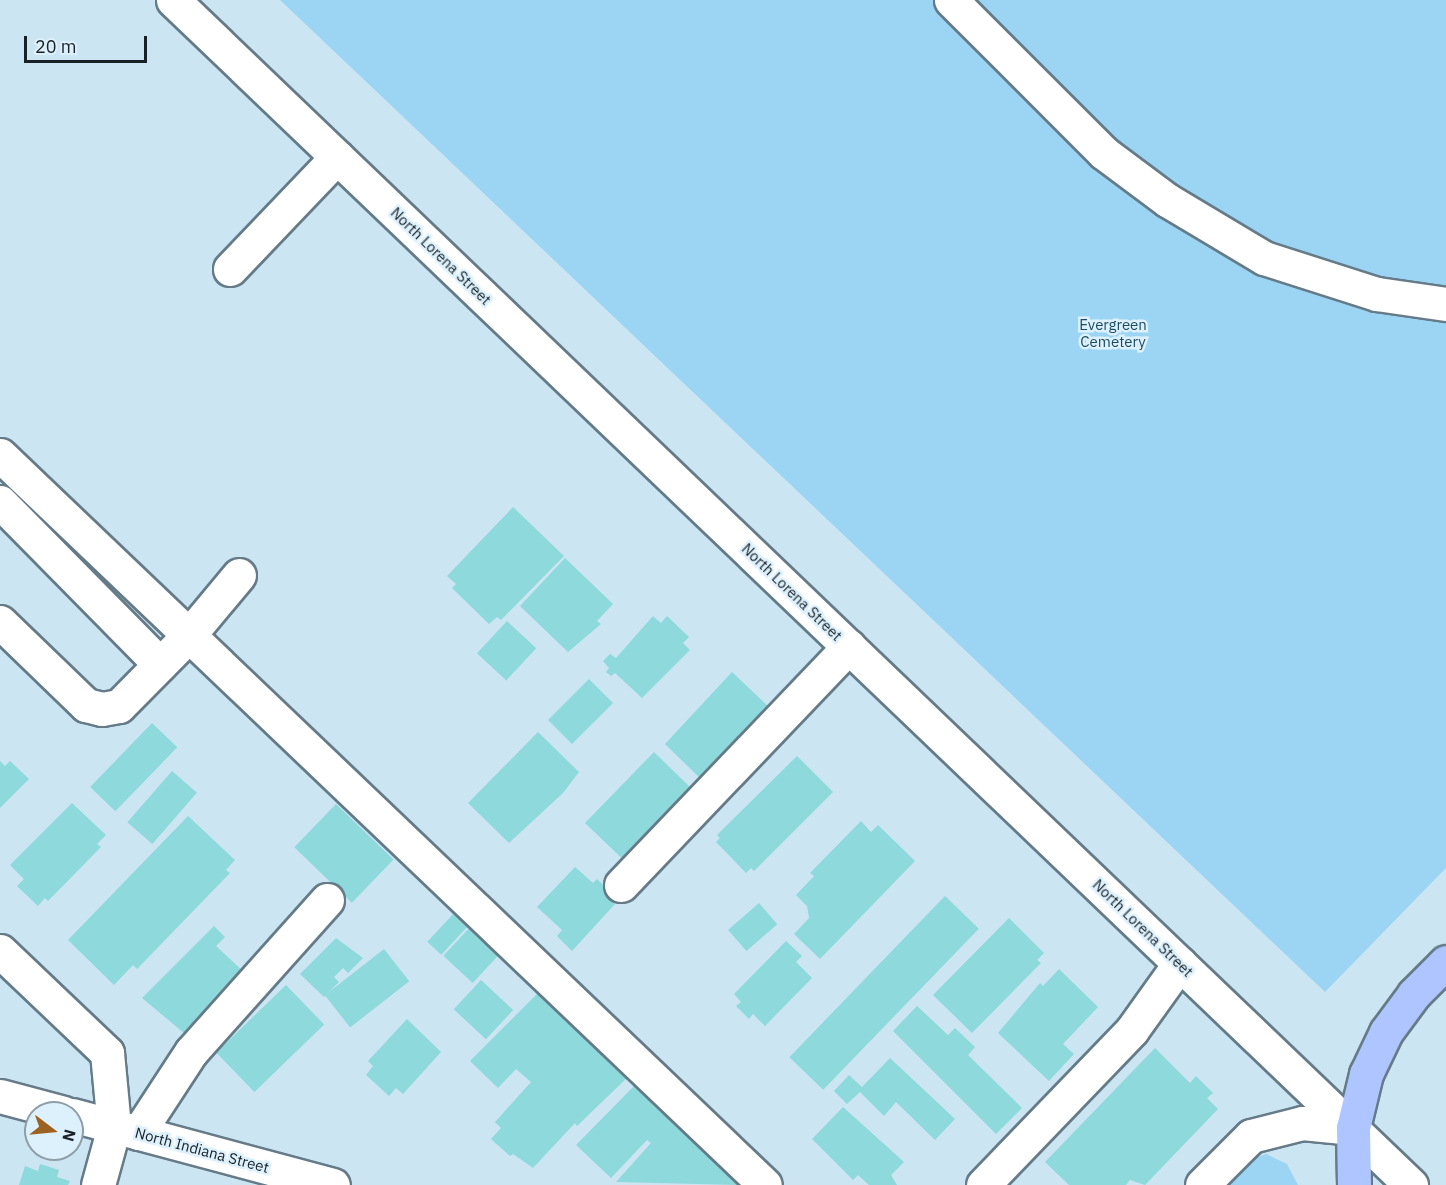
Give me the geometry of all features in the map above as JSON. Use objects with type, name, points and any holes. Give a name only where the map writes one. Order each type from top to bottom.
[{"type":"main road","points":[[1354,1185],[1353,1128],[1366,1074],[1386,1032],[1414,994],[1446,962]]},
{"type":"street","name":"North Lorena Street","points":[[173,0],[1411,1185]]},
{"type":"street","points":[[951,0],[1104,153],[1167,200],[1264,258],[1377,294],[1446,304]]},
{"type":"street","points":[[231,268],[337,157]]},
{"type":"street","points":[[6,483],[189,635],[765,1185]]},
{"type":"street","points":[[6,483],[160,664]]},
{"type":"street","points":[[0,622],[86,705],[102,709],[119,706],[189,635],[238,575]]},
{"type":"street","points":[[621,885],[849,646]]},
{"type":"street","points":[[98,1185],[126,1130],[327,900]]},
{"type":"street","points":[[0,951],[107,1053],[126,1130]]},
{"type":"street","points":[[983,1185],[1132,1030],[1180,963]]},
{"type":"street","points":[[0,1095],[24,1102]]},
{"type":"street","name":"North Indiana Street","points":[[84,1118],[333,1185]]},
{"type":"street","points":[[1202,1185],[1251,1136],[1302,1123],[1353,1128]]},
{"type":"green space","name":"Evergreen Cemetery","points":[[280,0],[1446,0],[1446,868],[1325,992]]},
{"type":"green space","points":[[1266,1154],[1287,1164],[1298,1185],[1223,1185],[1244,1162]]},
{"type":"building","points":[[513,507],[564,556],[501,620],[497,617],[489,624],[452,588],[456,584],[447,576]]},
{"type":"building","points":[[565,558],[613,604],[597,621],[601,624],[568,652],[520,606]]},
{"type":"building","points":[[653,616],[661,623],[667,616],[689,637],[683,643],[690,650],[642,698],[615,673],[611,676],[606,672],[609,668],[603,661],[610,654],[616,658]]},
{"type":"building","points":[[507,621],[536,648],[506,680],[477,653]]},
{"type":"building","points":[[732,672],[770,708],[708,786],[665,744]]},
{"type":"building","points":[[589,679],[613,703],[572,744],[548,720]]},
{"type":"building","points":[[152,723],[177,747],[115,811],[90,787]]},
{"type":"building","points":[[538,732],[579,772],[563,793],[509,843],[468,803]]},
{"type":"building","points":[[654,752],[691,788],[656,823],[662,828],[631,867],[585,823]]},
{"type":"building","points":[[797,756],[833,792],[754,871],[751,868],[746,873],[716,842],[720,838],[717,835]]},
{"type":"building","points":[[0,761],[5,766],[10,761],[29,779],[0,808]]},
{"type":"building","points":[[172,771],[197,793],[152,844],[127,822]]},
{"type":"building","points":[[72,803],[106,835],[97,844],[101,847],[48,901],[45,898],[38,906],[17,886],[24,879],[10,865]]},
{"type":"building","points":[[336,804],[394,860],[352,903],[294,847]]},
{"type":"building","points":[[188,816],[235,860],[226,870],[230,873],[137,969],[133,965],[114,985],[68,940]]},
{"type":"building","points":[[861,821],[871,832],[878,825],[915,861],[820,959],[794,934],[809,918],[807,906],[796,895],[814,876],[810,873]]},
{"type":"building","points":[[575,867],[593,883],[597,879],[610,891],[606,896],[615,904],[572,951],[557,936],[562,930],[537,907]]},
{"type":"building","points":[[945,896],[979,929],[823,1090],[789,1057]]},
{"type":"building","points":[[759,903],[777,924],[746,951],[728,930]]},
{"type":"building","points":[[456,911],[470,924],[441,955],[427,942]]},
{"type":"building","points":[[1009,918],[1044,953],[1037,960],[1041,963],[972,1033],[933,995]]},
{"type":"building","points":[[472,925],[501,952],[473,983],[443,956]]},
{"type":"building","points":[[214,926],[225,937],[216,946],[244,972],[190,1038],[142,998]]},
{"type":"building","points":[[336,938],[363,958],[348,973],[343,968],[334,977],[339,982],[324,997],[300,974]]},
{"type":"building","points":[[786,941],[802,956],[796,962],[812,978],[765,1026],[753,1014],[749,1019],[736,1006],[741,1002],[734,994]]},
{"type":"building","points":[[384,949],[409,981],[350,1027],[325,995]]},
{"type":"building","points":[[1059,969],[1098,1007],[1063,1044],[1074,1054],[1049,1081],[998,1033],[1040,983],[1043,986]]},
{"type":"building","points":[[481,980],[513,1010],[486,1039],[454,1009]]},
{"type":"building","points":[[286,985],[324,1025],[254,1092],[216,1052]]},
{"type":"building","points":[[542,989],[632,1073],[577,1126],[575,1123],[533,1168],[513,1154],[510,1156],[491,1139],[501,1128],[495,1122],[531,1082],[516,1069],[498,1088],[470,1061]]},
{"type":"building","points":[[917,1006],[948,1035],[955,1028],[975,1047],[968,1055],[1022,1108],[996,1134],[893,1031]]},
{"type":"building","points":[[407,1019],[441,1052],[403,1094],[396,1088],[389,1096],[366,1075],[373,1066],[368,1061]]},
{"type":"building","points":[[1155,1048],[1190,1083],[1196,1076],[1213,1093],[1207,1098],[1218,1109],[1145,1185],[1130,1180],[1126,1185],[1069,1185],[1045,1162]]},
{"type":"building","points":[[890,1058],[955,1119],[935,1140],[896,1102],[884,1116],[860,1092],[847,1104],[834,1091],[849,1075],[862,1087]]},
{"type":"building","points":[[636,1084],[743,1180],[738,1185],[616,1182],[651,1143],[647,1140],[611,1178],[576,1145]]},
{"type":"building","points":[[843,1107],[904,1162],[891,1175],[897,1185],[869,1185],[858,1175],[853,1180],[812,1139]]},
{"type":"building","points":[[40,1164],[59,1170],[57,1177],[70,1181],[68,1185],[19,1185],[25,1166],[38,1171]]}]
